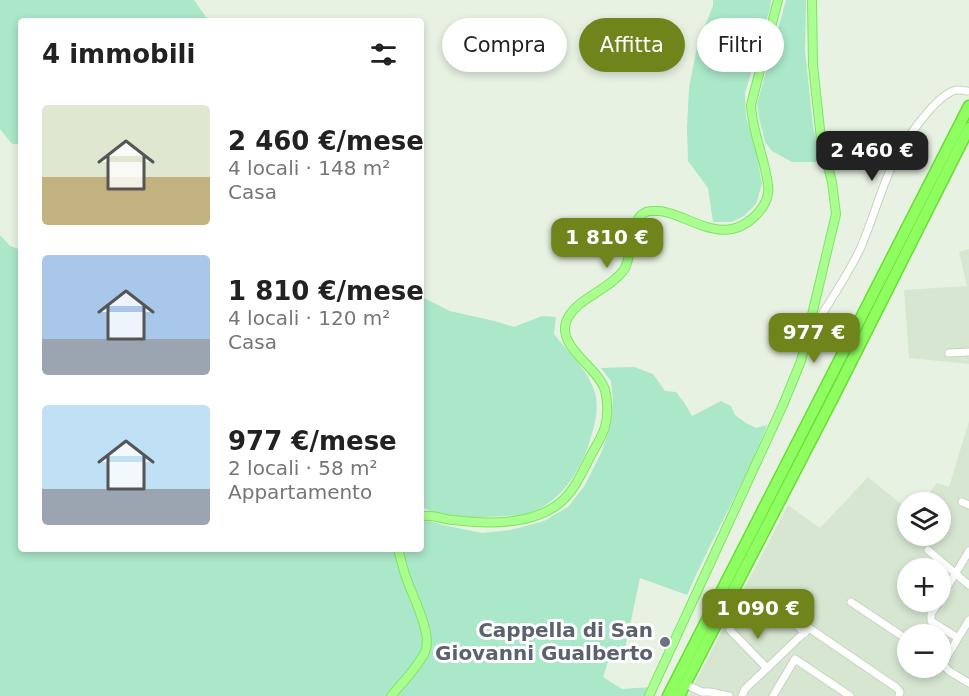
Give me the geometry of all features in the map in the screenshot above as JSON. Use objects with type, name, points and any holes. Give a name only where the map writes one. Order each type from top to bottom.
[{"type":"highway","points":[[668,696],[969,106]]},
{"type":"highway","points":[[680,696],[969,128]]},
{"type":"main road","points":[[424,516],[477,522],[503,522],[530,517],[554,507],[574,488],[603,433],[607,399],[598,376],[566,338],[565,326],[568,318],[578,305],[610,284],[623,271],[628,261],[635,224],[642,214],[665,211],[721,230],[742,227],[750,222],[761,209],[769,195],[768,183],[751,117],[751,105],[778,0]]},
{"type":"main road","points":[[649,696],[801,361],[836,214],[832,182],[821,139],[813,65],[812,0]]},
{"type":"main road","points":[[391,696],[422,656],[426,647],[426,633],[399,552]]},
{"type":"street","points":[[810,325],[817,322],[851,267],[891,168],[902,147],[922,119],[940,100],[951,92],[966,91]]},
{"type":"street","points":[[949,353],[969,352]]},
{"type":"street","points":[[928,550],[969,585]]},
{"type":"street","points":[[951,581],[969,551]]},
{"type":"street","points":[[765,596],[805,633]]},
{"type":"street","points":[[850,602],[897,633]]},
{"type":"street","points":[[932,612],[931,621],[958,638]]},
{"type":"street","points":[[951,648],[969,620]]},
{"type":"street","points":[[742,696],[745,689],[809,628],[897,688],[900,692],[899,696]]},
{"type":"street","points":[[730,630],[767,668]]},
{"type":"street","points":[[773,696],[795,659],[850,696]]},
{"type":"street","points":[[951,672],[969,683]]},
{"type":"street","points":[[691,687],[702,692],[729,696]]},
{"type":"shaded area","points":[[969,249],[969,364],[909,358],[904,290],[967,286],[959,252]]},
{"type":"shaded area","points":[[969,421],[969,696],[688,696],[788,505],[820,528],[868,477],[897,501],[897,546],[951,546],[951,492],[930,492],[937,483],[949,487]]},
{"type":"green space","points":[[0,0],[194,0],[207,18],[18,18],[18,144],[12,144],[0,129]]},
{"type":"green space","points":[[713,0],[771,0],[767,18],[708,18]]},
{"type":"green space","points":[[786,0],[806,0],[805,51],[813,126],[821,162],[792,162],[772,151],[765,142],[757,104],[766,72],[784,72],[784,18],[781,18]]},
{"type":"green space","points":[[697,47],[697,72],[751,72],[745,93],[746,118],[755,145],[762,184],[756,204],[744,216],[731,222],[713,222],[708,188],[688,161],[689,88]]},
{"type":"green space","points":[[0,235],[10,246],[18,249],[18,552],[424,552],[424,520],[482,533],[511,530],[544,521],[568,507],[585,485],[602,451],[611,424],[613,400],[611,381],[601,368],[634,367],[653,374],[665,391],[676,392],[692,416],[721,401],[731,406],[735,415],[746,423],[756,428],[767,425],[749,468],[687,595],[640,578],[625,649],[608,662],[603,677],[622,689],[650,687],[645,696],[0,696]]},
{"type":"green space","points":[[424,298],[450,311],[514,327],[542,316],[556,317],[554,334],[587,375],[596,396],[597,409],[594,428],[576,472],[554,499],[535,511],[510,516],[461,517],[424,508]]},
{"type":"place","name":"Cappella di San Giovanni Gualberto","points":[[665,642]]}]
